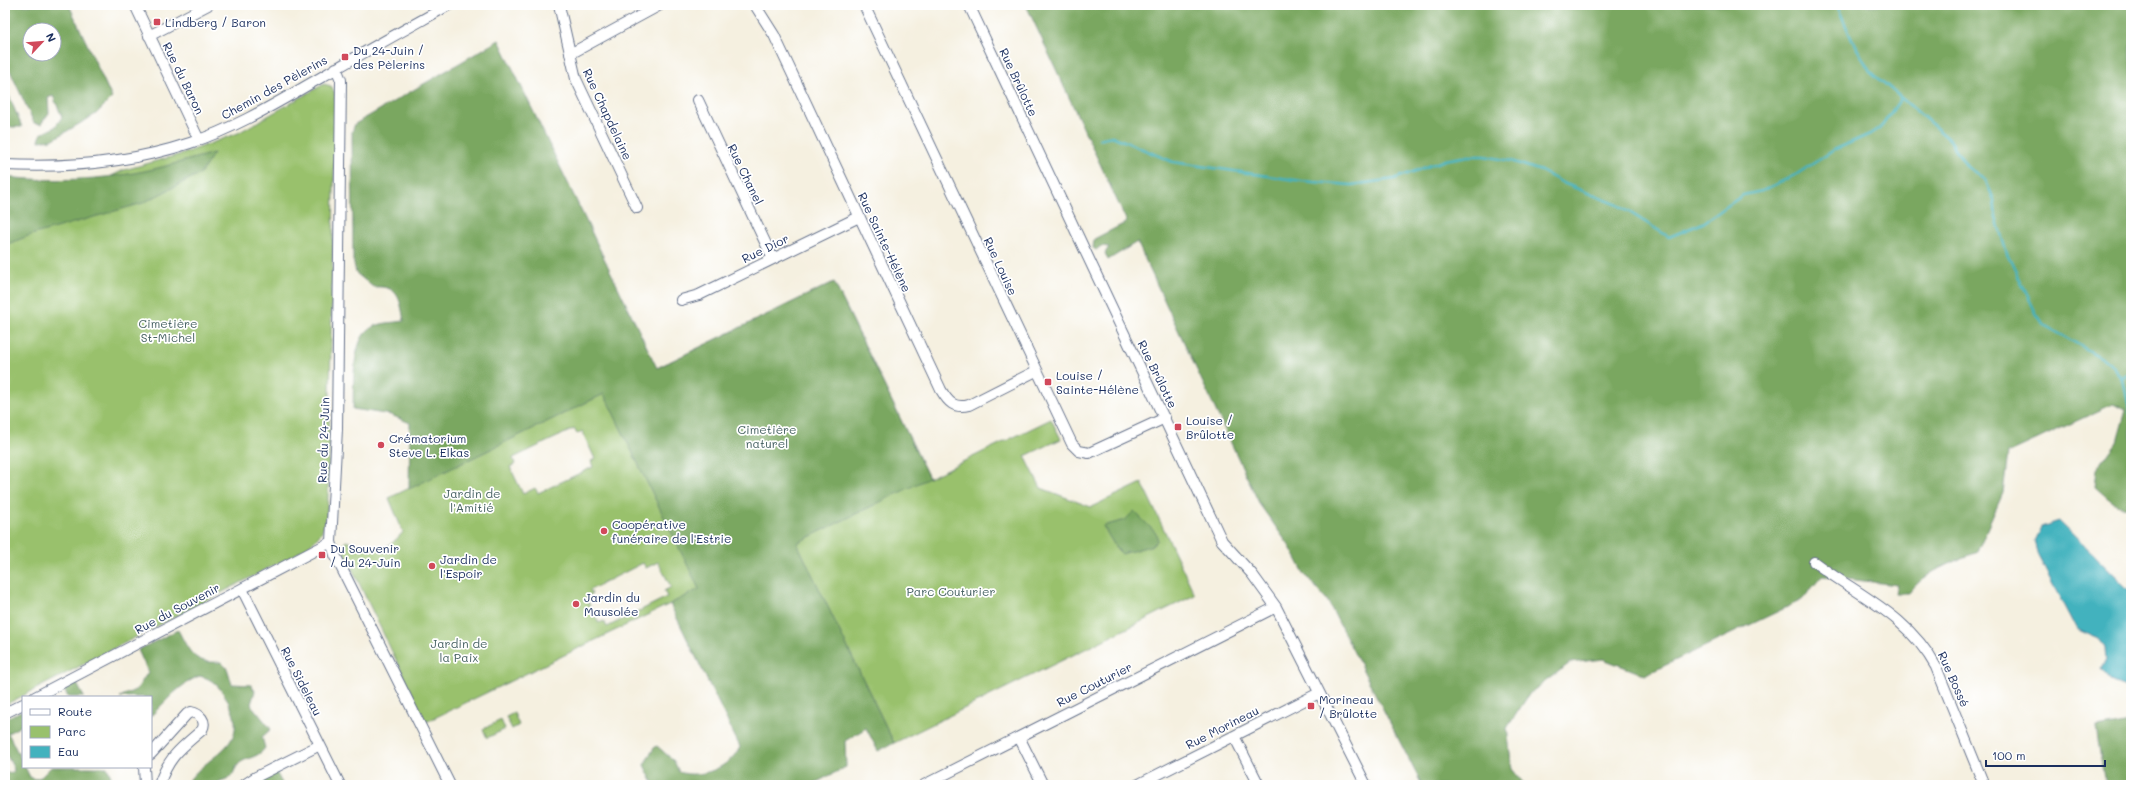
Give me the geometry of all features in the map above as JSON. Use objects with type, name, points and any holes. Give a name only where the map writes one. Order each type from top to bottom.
[{"type":"street","name":"Rue du Baron","points":[[135,5],[199,140]]},
{"type":"street","points":[[149,36],[208,5]]},
{"type":"street","name":"Chemin des Pèlerins","points":[[5,165],[67,166],[109,162],[156,152],[199,140],[258,114],[336,68],[449,5]]},
{"type":"street","name":"Rue Chapdelaine","points":[[559,5],[576,79],[637,208]]},
{"type":"street","points":[[570,54],[660,5]]},
{"type":"street","name":"Rue Sainte-Hélène","points":[[755,5],[774,35],[941,390],[949,403],[961,407],[969,405],[1036,371]]},
{"type":"street","name":"Rue Louise","points":[[864,5],[1069,439],[1079,451],[1089,453],[1165,418]]},
{"type":"street","name":"Rue Brûlotte","points":[[969,5],[1222,541],[1256,579],[1276,606],[1366,785]]},
{"type":"street","name":"Rue du 24-Juin","points":[[336,68],[341,80],[340,245],[336,436],[331,542],[335,555],[450,785]]},
{"type":"street","name":"Rue Chanel","points":[[698,100],[773,259]]},
{"type":"street","name":"Rue Dior","points":[[681,300],[699,295],[860,217]]},
{"type":"street","name":"Rue du Souvenir","points":[[38,696],[331,542]]},
{"type":"street","name":"Rue Bossé","points":[[1814,562],[1903,623],[1927,651],[1936,668],[1984,785]]},
{"type":"street","name":"Rue Sideleau","points":[[242,588],[340,785]]},
{"type":"street","name":"Rue Couturier","points":[[924,785],[939,782],[1018,737],[1276,606]]},
{"type":"street","name":"Rue Morineau","points":[[1137,785],[1148,782],[1319,693]]},
{"type":"street","points":[[5,713],[22,704]]},
{"type":"street","points":[[154,750],[187,714],[191,712],[195,713],[204,721],[205,726],[202,730],[173,756],[165,768],[159,785]]},
{"type":"street","points":[[1234,736],[1259,785]]},
{"type":"street","points":[[1018,737],[1042,785]]},
{"type":"street","points":[[244,785],[256,777],[320,745]]},
{"type":"street","points":[[154,750],[168,748],[173,756]]},
{"type":"street","points":[[144,768],[145,785]]},
{"type":"green space","points":[[5,5],[69,5],[112,98],[96,114],[52,140],[39,141],[41,134],[55,127],[62,117],[53,96],[48,98],[49,113],[41,124],[34,123],[5,60]]},
{"type":"green space","points":[[1026,5],[2131,5],[2131,505],[2121,506],[2117,504],[2107,498],[2095,487],[2097,469],[2117,442],[2126,410],[2113,404],[2008,453],[2003,493],[1977,552],[1931,573],[1916,585],[1909,593],[1895,593],[1897,585],[1822,576],[1802,600],[1645,675],[1603,659],[1570,663],[1530,693],[1507,728],[1512,769],[1525,785],[1422,785],[1327,600],[1305,575],[1290,547],[1260,505],[1137,242],[1108,260],[1105,253],[1109,247],[1101,246],[1096,250],[1093,248],[1094,239],[1127,222]]},
{"type":"green space","name":"Cimetière naturel","points":[[499,40],[657,368],[834,282],[929,478],[797,543],[894,743],[878,751],[866,728],[845,741],[846,767],[811,785],[654,785],[644,765],[654,748],[657,746],[674,761],[679,772],[687,774],[705,773],[722,766],[729,761],[740,747],[670,604],[699,589],[604,394],[409,489],[410,423],[391,415],[353,409],[354,367],[359,345],[363,337],[372,327],[385,323],[404,321],[399,300],[393,291],[388,288],[373,287],[356,273],[353,259],[352,132],[355,124]]},
{"type":"green space","name":"Cimetière St-Michel","points":[[324,84],[331,86],[335,93],[328,498],[324,526],[317,538],[311,544],[294,555],[5,705],[5,226],[124,170],[185,153],[238,133]]},
{"type":"green space","points":[[5,86],[22,127],[11,127],[5,121]]},
{"type":"green space","points":[[214,153],[201,173],[143,203],[31,235],[5,245],[5,177],[58,180],[111,176],[145,171]]},
{"type":"green space","points":[[834,282],[929,478],[1051,419],[1061,439],[1025,456],[1041,488],[1091,507],[1142,483],[1195,595],[894,743],[796,543],[426,722],[341,546],[346,541],[371,548],[383,548],[396,540],[403,532],[389,498]],"holes":[[[574,429],[577,434],[582,431],[595,459],[591,461],[593,467],[538,493],[535,488],[523,494],[510,467],[515,464],[513,458]],[[658,562],[671,587],[664,591],[667,597],[607,627],[604,621],[599,623],[586,598],[592,594],[590,590],[643,563],[646,568]]]},
{"type":"green space","points":[[1134,511],[1157,534],[1157,541],[1153,545],[1122,554],[1116,548],[1103,526],[1125,520]]},
{"type":"green space","points":[[178,630],[189,650],[198,659],[204,661],[221,662],[227,668],[232,684],[251,685],[255,691],[251,704],[271,729],[262,737],[265,748],[262,752],[241,762],[231,777],[220,781],[218,785],[186,785],[194,774],[215,757],[232,739],[235,728],[234,715],[224,694],[218,687],[212,681],[199,676],[185,684],[152,715],[152,696],[122,696],[137,689],[148,672],[138,650]]},
{"type":"green space","points":[[76,682],[83,696],[68,696],[64,689]]},
{"type":"green space","points":[[22,710],[22,726],[8,733],[22,761],[22,768],[26,768],[30,777],[34,779],[41,777],[50,768],[107,768],[114,784],[5,785],[5,773],[13,773],[14,769],[5,752],[5,719]]},
{"type":"green space","points":[[514,713],[519,725],[512,729],[506,717]]},
{"type":"green space","points":[[501,720],[505,729],[487,738],[483,729]]},
{"type":"green space","points":[[2131,722],[2131,785],[2105,785],[2096,728]]},
{"type":"green space","points":[[276,772],[283,785],[252,785],[254,783]]},
{"type":"water","points":[[2059,521],[2131,592],[2131,689],[2112,682],[2101,669],[2106,659],[2105,647],[2099,639],[2076,629],[2038,556],[2034,541],[2041,527]]},
{"type":"waterway","points":[[1837,5],[1852,40],[1870,71],[1950,140],[1967,167],[1985,179],[1994,200],[1996,218],[2007,254],[2036,313],[2044,325],[2109,362],[2123,379],[2131,418]]},
{"type":"waterway","points":[[1099,139],[1112,136],[1173,162],[1302,181],[1351,185],[1394,179],[1445,160],[1468,156],[1484,156],[1511,161],[1541,171],[1563,183],[1618,205],[1669,237],[1703,223],[1743,195],[1762,191],[1797,174],[1834,150],[1870,134],[1882,126],[1901,98]]},
{"type":"waterway","points":[[2123,379],[2131,372]]},
{"type":"place","name":"Lindberg / Baron","points":[[157,22]]},
{"type":"place","name":"Du 24-Juin / des Pèlerins","points":[[345,57]]},
{"type":"place","name":"Louise / Sainte-Hélène","points":[[1048,382]]},
{"type":"place","name":"Louise / Brûlotte","points":[[1178,427]]},
{"type":"place","name":"Crématorium Steve L. Elkas","points":[[381,445]]},
{"type":"place","name":"Coopérative funéraire de l'Estrie","points":[[604,531]]},
{"type":"place","name":"Du Souvenir / du 24-Juin","points":[[322,555]]},
{"type":"place","name":"Jardin de l'Espoir","points":[[432,566]]},
{"type":"place","name":"Jardin du Mausolée","points":[[576,604]]},
{"type":"place","name":"Morineau / Brûlotte","points":[[1311,706]]},
{"type":"park label","name":"Jardin de l'Amitié","points":[[472,500]]},
{"type":"park label","name":"Parc Couturier","points":[[951,591]]},
{"type":"park label","name":"Jardin de la Paix","points":[[459,650]]}]
